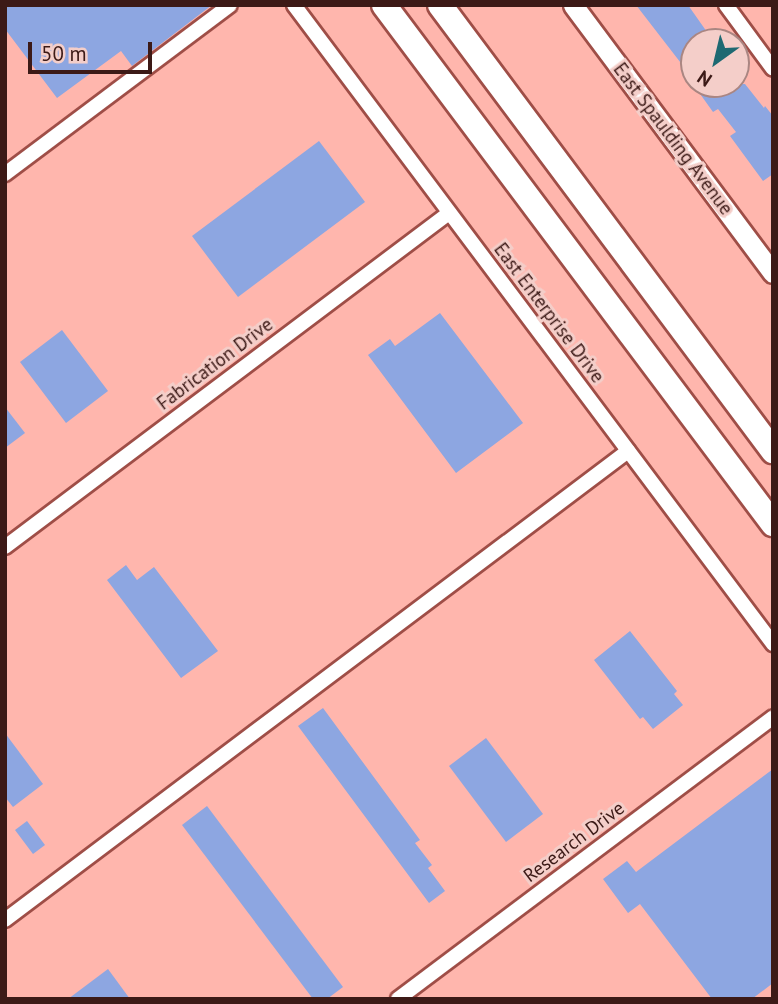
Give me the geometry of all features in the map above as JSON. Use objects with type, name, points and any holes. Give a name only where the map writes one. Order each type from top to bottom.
[{"type":"highway","points":[[384,5],[773,524]]},
{"type":"highway","points":[[440,5],[773,451]]},
{"type":"street","points":[[5,174],[230,5]]},
{"type":"street","name":"East Enterprise Drive","points":[[294,5],[773,644]]},
{"type":"street","name":"East Spaulding Avenue","points":[[573,5],[773,273]]},
{"type":"street","points":[[726,5],[773,69]]},
{"type":"street","name":"Fabrication Drive","points":[[5,547],[449,213]]},
{"type":"street","points":[[5,920],[628,451]]},
{"type":"street","name":"Research Drive","points":[[398,999],[773,717]]},
{"type":"building","points":[[5,5],[212,5],[132,66],[121,51],[57,98],[5,29]]},
{"type":"building","points":[[636,5],[688,5],[704,28],[680,28],[680,62]]},
{"type":"building","points":[[750,90],[773,116],[773,174],[763,181],[730,136],[736,132],[718,109],[713,112],[703,98],[750,98]]},
{"type":"building","points":[[319,141],[365,202],[238,297],[192,236]]},
{"type":"building","points":[[440,313],[523,423],[456,473],[368,355],[390,339],[395,346]]},
{"type":"building","points":[[62,330],[108,391],[66,423],[20,362]]},
{"type":"building","points":[[5,407],[25,433],[5,448]]},
{"type":"building","points":[[126,565],[137,580],[154,567],[218,651],[181,678],[107,580]]},
{"type":"building","points":[[630,631],[677,691],[674,694],[683,705],[653,729],[643,717],[640,719],[594,660]]},
{"type":"building","points":[[323,708],[420,840],[415,843],[432,865],[428,868],[445,891],[429,903],[298,726]]},
{"type":"building","points":[[5,733],[43,784],[13,807],[5,797]]},
{"type":"building","points":[[486,738],[543,814],[506,842],[449,766]]},
{"type":"building","points":[[773,769],[773,983],[752,999],[712,999],[640,904],[628,913],[603,879],[627,861],[636,872]]},
{"type":"building","points":[[207,806],[343,987],[327,999],[313,999],[182,825]]},
{"type":"building","points":[[27,821],[45,845],[33,854],[15,830]]},
{"type":"building","points":[[108,969],[130,999],[68,999]]}]
